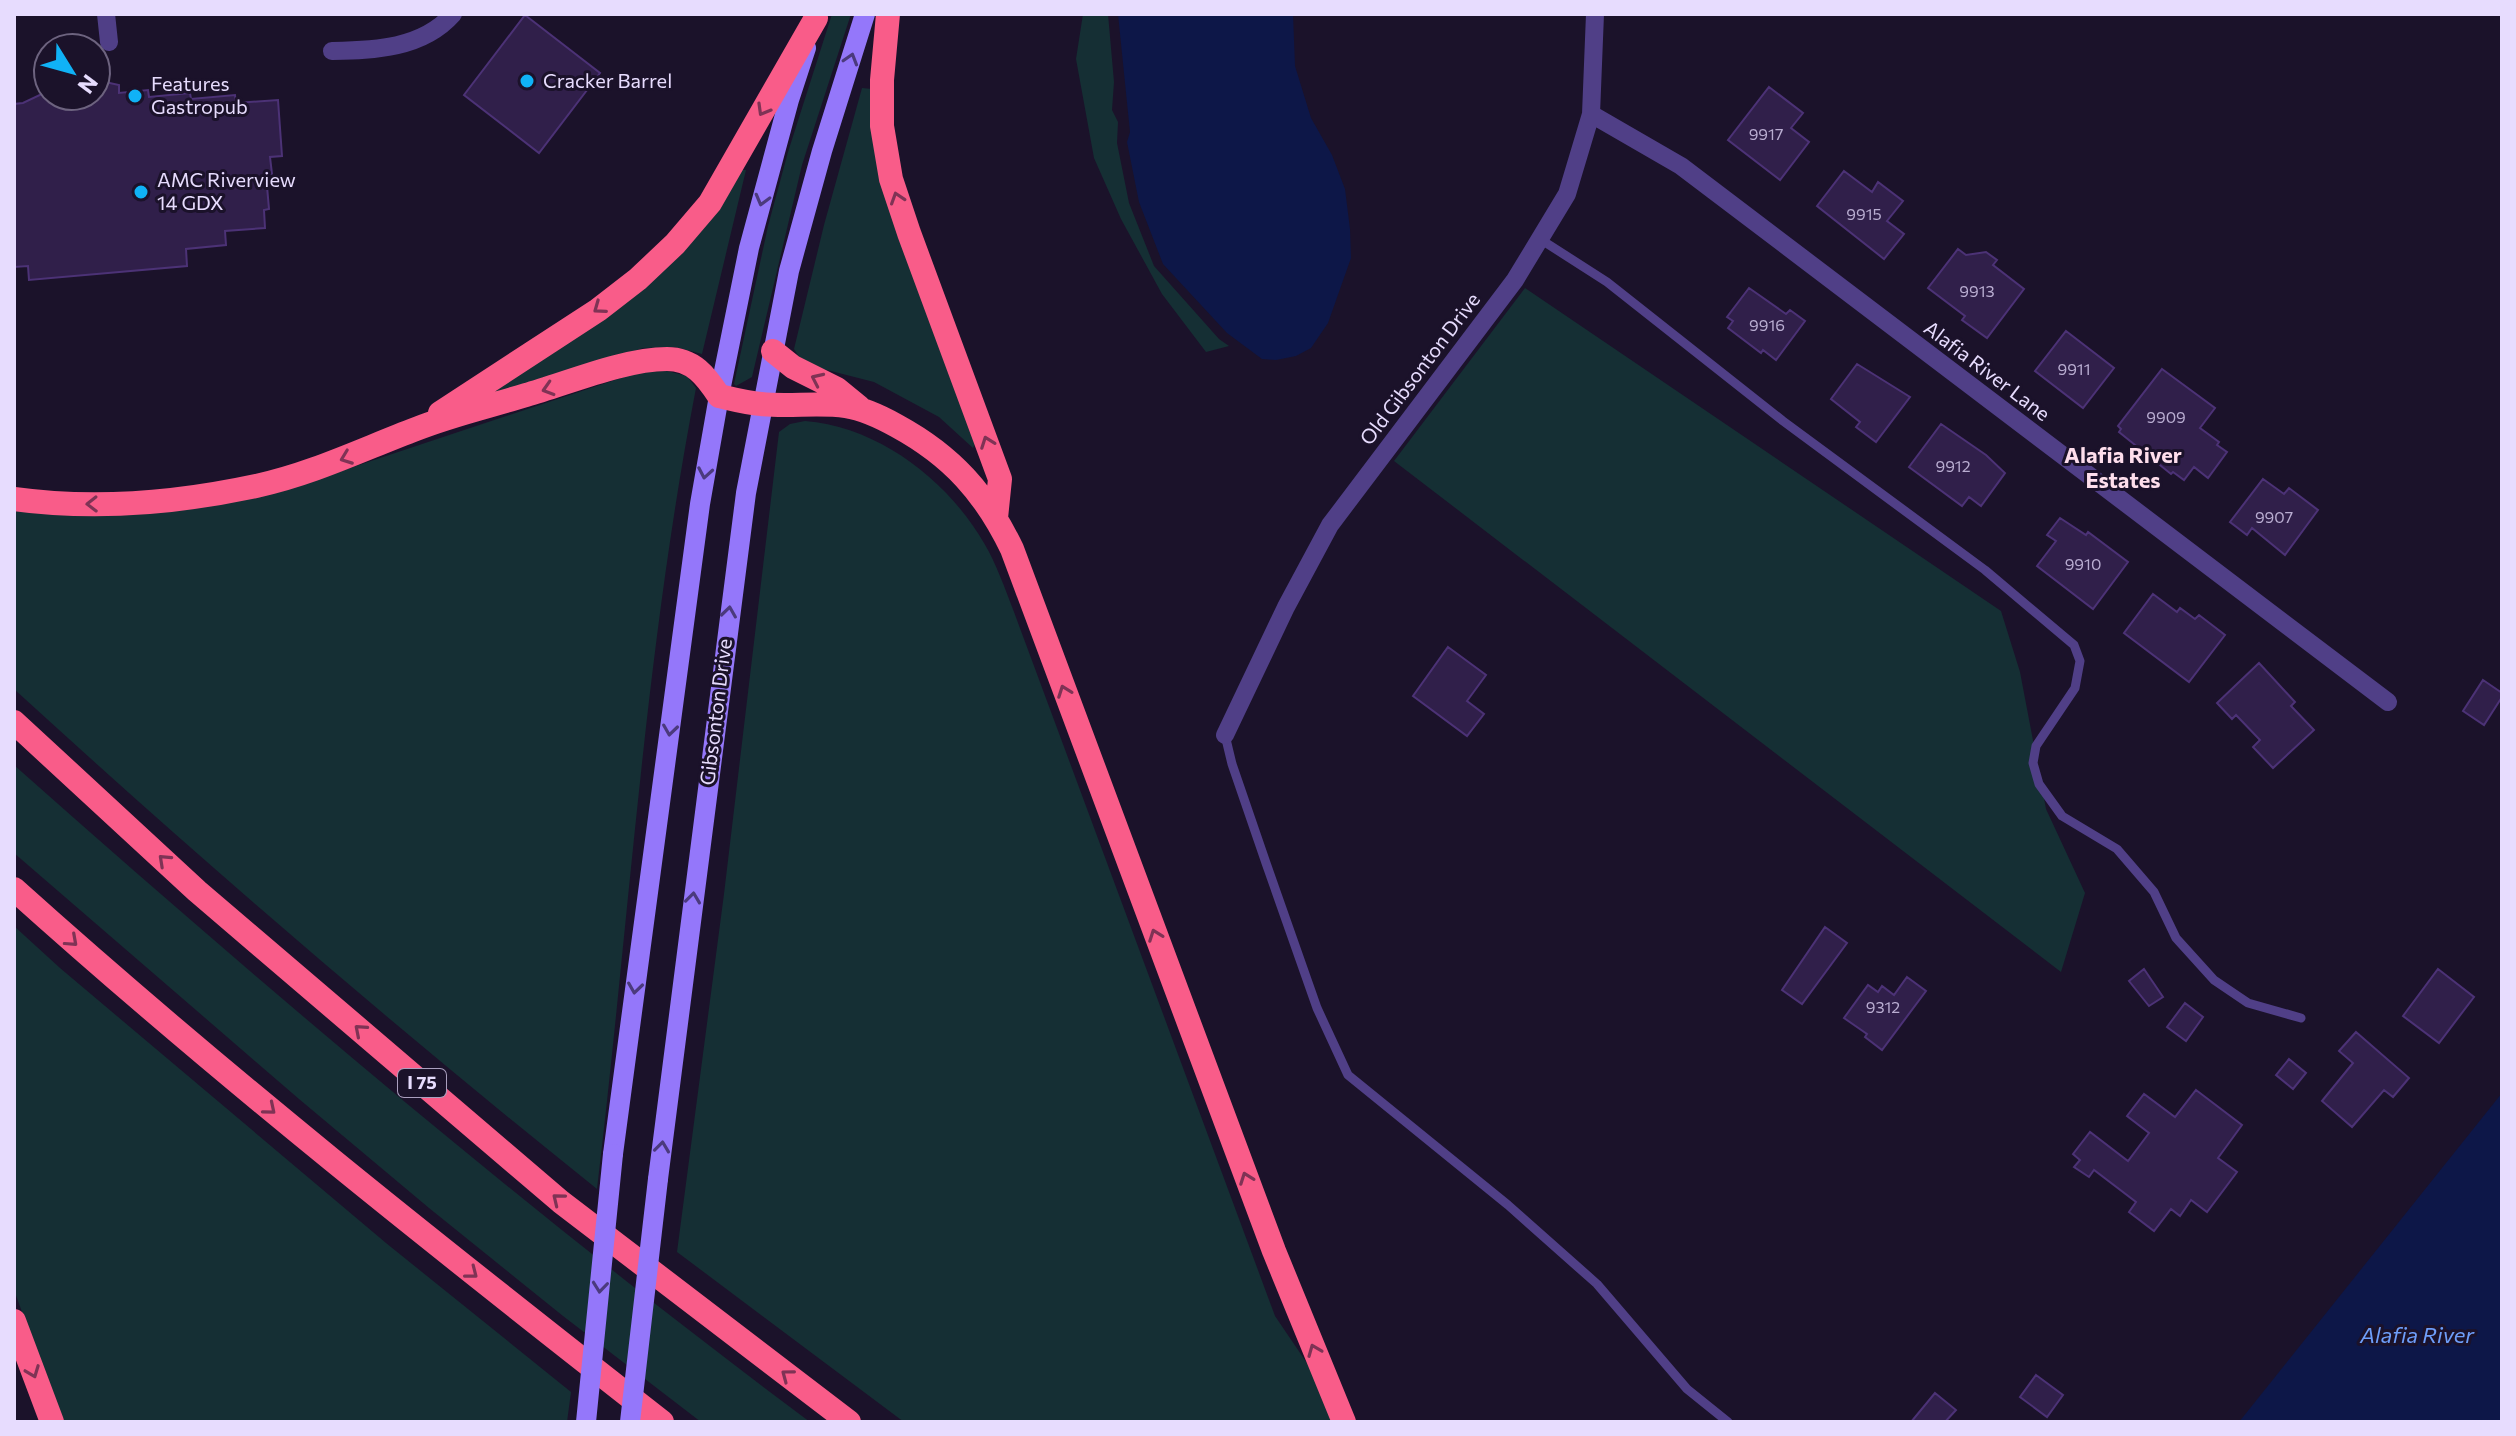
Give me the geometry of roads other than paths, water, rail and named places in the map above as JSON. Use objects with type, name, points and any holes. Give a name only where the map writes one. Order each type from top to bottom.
[{"type":"highway","points":[[888,14],[882,80],[882,126],[891,179],[1000,479],[996,518]]},
{"type":"highway","points":[[418,428],[598,310],[638,279],[675,244],[710,203],[817,16]]},
{"type":"highway","points":[[773,351],[793,367],[837,389],[860,409],[910,433],[946,459],[965,477],[996,518],[1012,549],[1274,1251],[1344,1422]]},
{"type":"highway","points":[[14,499],[52,505],[160,502],[256,486],[340,461],[418,428],[630,364],[668,359],[697,368],[708,378],[719,396],[762,405],[815,404],[860,409]]},
{"type":"highway","name":"I 75","points":[[14,722],[197,891],[561,1202],[849,1422]]},
{"type":"highway","points":[[14,889],[126,990],[409,1224],[662,1422]]},
{"type":"highway","points":[[14,1321],[52,1422]]},
{"type":"main road","name":"Gibsonton Drive","points":[[630,1422],[746,493],[773,351],[805,209],[865,14]]},
{"type":"main road","points":[[586,1422],[613,1154],[700,504],[749,248],[789,100],[817,16]]},
{"type":"street","points":[[332,51],[395,46],[415,40],[453,14]]},
{"type":"street","name":"Old Gibsonton Drive","points":[[1225,735],[1286,607],[1330,525],[1515,280],[1567,194],[1591,114],[1595,14]]},
{"type":"street","name":"Alafia River Lane","points":[[1591,114],[1681,166],[2388,702]]},
{"type":"lane","points":[[1540,239],[1631,301],[1783,421],[1985,570],[2074,645],[2080,661],[2075,688],[2036,746],[2033,763],[2039,784],[2062,816],[2117,849],[2154,892],[2176,938],[2214,980],[2248,1003],[2301,1018]]},
{"type":"lane","points":[[1225,735],[1232,764],[1317,1008],[1348,1075],[1508,1205],[1597,1284],[1687,1389],[1728,1422]]},
{"type":"water","points":[[1118,14],[1293,14],[1295,66],[1311,118],[1332,155],[1345,189],[1350,229],[1351,258],[1328,323],[1311,348],[1296,356],[1262,359],[1227,333],[1163,264],[1139,202],[1127,142],[1130,132]]},
{"type":"water","name":"Alafia River","points":[[2502,1093],[2502,1422],[2239,1422]]},
{"type":"place","name":"Cracker Barrel","points":[[527,81]]},
{"type":"place","name":"Features Gastropub","points":[[135,96]]},
{"type":"place","name":"AMC Riverview 14 GDX","points":[[141,192]]},
{"type":"district","name":"Alafia River Estates","points":[[2123,468]]}]
